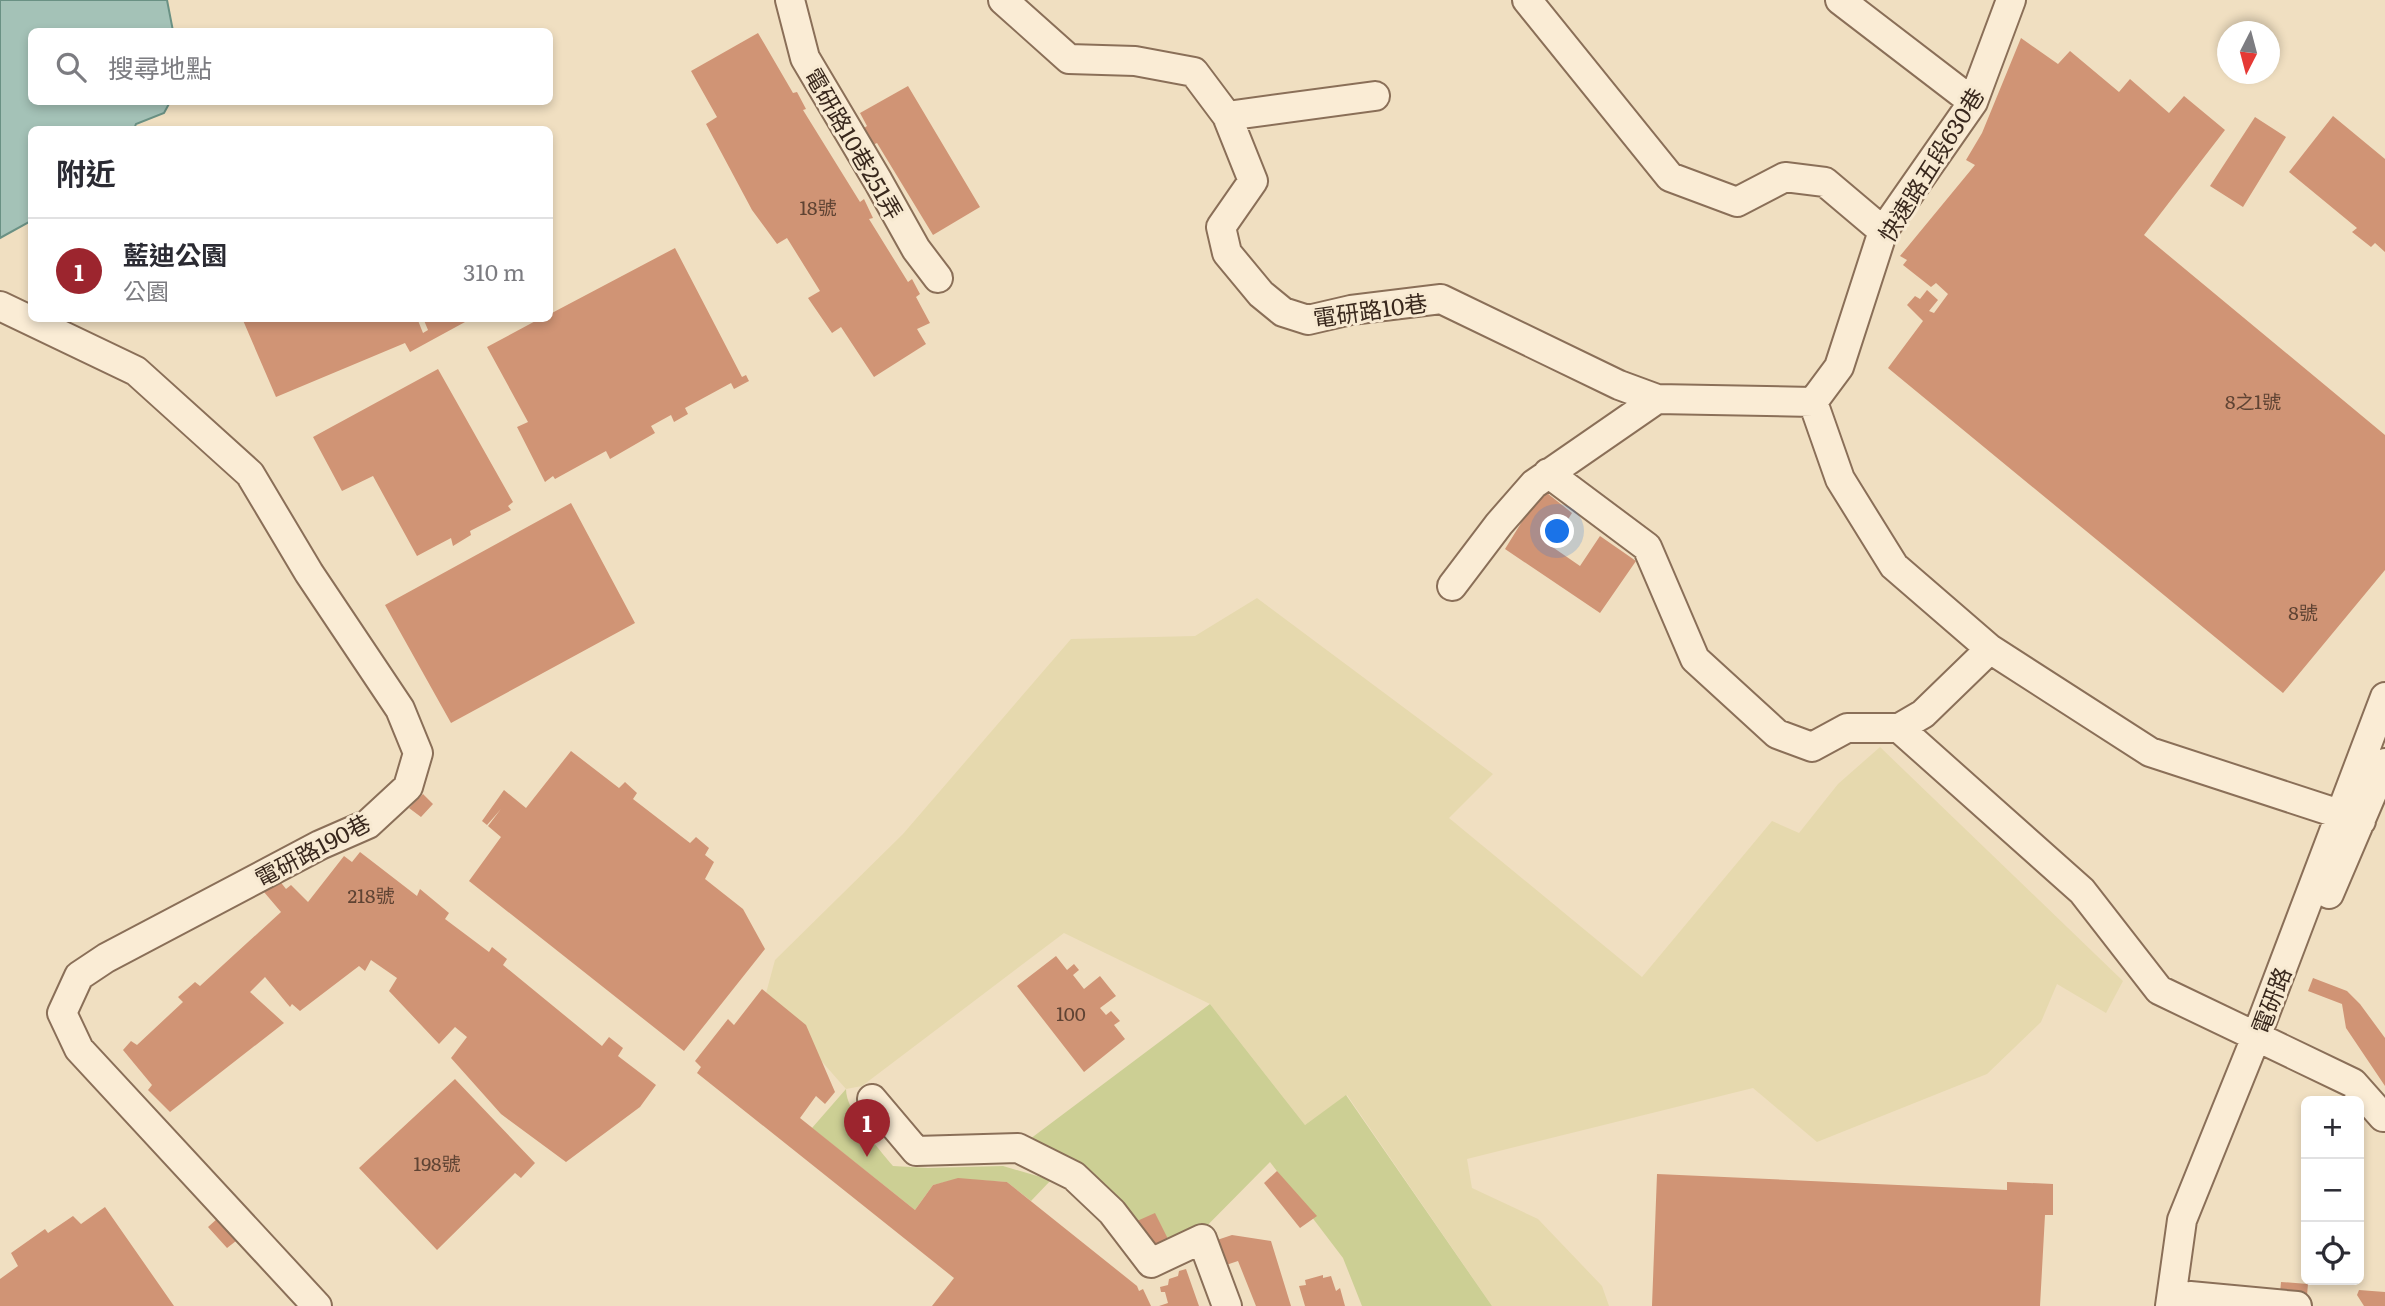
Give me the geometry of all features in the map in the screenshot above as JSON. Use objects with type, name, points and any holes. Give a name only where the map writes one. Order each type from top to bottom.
[{"type":"street","name":"電研路10巷251弄","points":[[790,0],[805,58],[916,249],[938,278]]},
{"type":"street","name":"電研路10巷","points":[[1003,0],[1069,59],[1135,61],[1194,72],[1227,116],[1254,181],[1221,227],[1227,253],[1261,294],[1283,312],[1308,320],[1351,310],[1441,299],[1619,385],[1657,399],[1813,402]]},
{"type":"street","points":[[1527,0],[1670,177],[1737,202],[1785,177],[1825,181],[1883,231]]},
{"type":"street","points":[[1840,0],[1973,102]]},
{"type":"street","name":"快速路五段630巷","points":[[1813,402],[1839,367],[1883,231],[1973,102],[2011,0]]},
{"type":"street","points":[[1227,116],[1375,96]]},
{"type":"street","name":"電研路190巷","points":[[0,306],[28,319]]},
{"type":"street","name":"電研路190巷","points":[[33,322],[136,371],[250,474],[309,573],[400,709],[418,753],[408,787],[368,824],[320,845],[106,958],[79,976],[62,1013],[79,1049],[317,1306]]},
{"type":"street","points":[[1452,586],[1499,524],[1534,484],[1657,399]]},
{"type":"street","points":[[1813,402],[1840,479],[1894,566],[1990,649],[2150,752],[2351,818]]},
{"type":"street","points":[[1548,473],[1647,547],[1695,659],[1777,734],[1812,747],[1847,728],[1899,728],[1923,714],[1990,649]]},
{"type":"street","name":"電研路","points":[[2183,1303],[2201,1217],[2262,1040],[2351,818],[2385,697]]},
{"type":"street","points":[[1899,728],[2082,891],[2159,990],[2353,1083],[2385,1117]]},
{"type":"street","name":"電研路","points":[[2351,818],[2385,763]]},
{"type":"street","points":[[872,1099],[916,1151],[1018,1148],[1074,1176],[1112,1212],[1151,1262],[1202,1239],[1227,1306]]},
{"type":"street","points":[[2183,1303],[2297,1306]]},
{"type":"shaded area","points":[[1257,598],[1493,774],[1449,818],[1642,977],[1772,821],[1799,833],[1838,784],[1880,747],[2123,981],[2106,1013],[2057,984],[2041,1022],[1987,1074],[1817,1142],[1753,1088],[1467,1159],[1472,1188],[1538,1219],[1602,1286],[1609,1306],[1492,1306],[1347,1095],[1305,1125],[1210,1004],[1064,933],[862,1086],[846,1089],[765,997],[775,960],[903,834],[1071,639],[1195,636]]},
{"type":"green space","points":[[1210,1004],[1305,1125],[1346,1095],[1492,1306],[1362,1306],[1343,1258],[1270,1162],[1185,1248],[1151,1263],[1112,1212],[1018,1148]]},
{"type":"green space","points":[[846,1089],[847,1098],[857,1119],[893,1166],[1003,1166],[1051,1180],[1031,1201],[1007,1182],[958,1179],[933,1185],[915,1210],[812,1128]]},
{"type":"water","points":[[0,0],[167,0],[172,28],[28,28],[28,105],[168,105],[164,113],[135,126],[28,126],[28,223],[0,238]]},
{"type":"building","points":[[758,33],[793,93],[797,92],[806,109],[803,110],[860,202],[864,199],[873,218],[869,219],[908,282],[912,279],[920,294],[916,297],[930,323],[917,329],[926,344],[874,377],[841,327],[832,333],[808,298],[820,291],[787,238],[777,244],[752,210],[706,124],[717,117],[691,71]]},
{"type":"building","points":[[2021,38],[2058,64],[2070,51],[2119,92],[2130,79],[2169,113],[2184,96],[2225,130],[2144,235],[2385,435],[2385,570],[2283,693],[1888,368],[1923,321],[1907,305],[1915,296],[1920,299],[1927,290],[1938,300],[1929,311],[1934,313],[1948,294],[1936,283],[1931,287],[1903,265],[1907,260],[1900,256],[1975,165],[1966,160],[1982,133]]},
{"type":"building","points":[[908,86],[980,207],[933,235],[877,143],[866,148],[858,132],[867,126],[860,113]]},
{"type":"building","points":[[2333,116],[2385,159],[2385,252],[2375,243],[2371,247],[2352,232],[2357,228],[2289,172]]},
{"type":"building","points":[[2255,117],[2286,137],[2243,207],[2210,186]]},
{"type":"building","points":[[675,248],[742,377],[746,375],[749,381],[734,389],[731,383],[685,408],[688,414],[674,422],[671,415],[651,426],[655,433],[610,459],[606,451],[545,482],[517,427],[528,422],[487,347],[534,322],[553,322],[553,312]]},
{"type":"building","points":[[244,322],[419,322],[423,333],[428,330],[425,322],[465,322],[410,352],[405,343],[276,397]]},
{"type":"building","points":[[438,369],[513,502],[508,506],[511,510],[470,531],[471,535],[453,546],[451,538],[417,556],[373,476],[342,491],[313,437]]},
{"type":"building","points":[[1542,489],[1572,513],[1551,546],[1580,566],[1600,536],[1636,561],[1600,613],[1505,549]]},
{"type":"building","points":[[571,503],[635,623],[451,723],[385,605]]},
{"type":"building","points":[[571,751],[619,788],[625,782],[637,793],[633,799],[690,843],[696,837],[709,848],[705,855],[714,862],[705,879],[743,909],[765,949],[684,1051],[469,881],[501,837],[488,826],[501,809],[487,825],[482,821],[504,790],[526,808]]},
{"type":"building","points":[[423,794],[433,804],[421,817],[409,808]]},
{"type":"building","points":[[360,852],[417,896],[420,889],[449,913],[445,919],[489,952],[492,947],[507,959],[503,965],[602,1046],[609,1037],[623,1048],[618,1056],[656,1085],[640,1107],[566,1162],[501,1114],[451,1058],[467,1037],[455,1027],[439,1044],[389,991],[397,978],[371,960],[365,971],[359,966],[300,1011],[292,1004],[290,1007],[265,977],[250,992],[284,1023],[170,1112],[148,1090],[152,1085],[123,1050],[131,1041],[137,1045],[183,1002],[178,997],[195,982],[200,986],[281,912],[258,885],[275,875],[286,889],[291,885],[308,902],[344,856],[352,862]]},
{"type":"building","points":[[1056,956],[1067,970],[1074,964],[1079,970],[1073,975],[1084,989],[1100,976],[1116,996],[1100,1008],[1106,1015],[1111,1011],[1120,1021],[1114,1025],[1125,1039],[1084,1072],[1017,986]]},
{"type":"building","points":[[2313,978],[2347,991],[2385,1038],[2385,1086],[2346,1028],[2342,1004],[2308,991]]},
{"type":"building","points":[[762,989],[806,1025],[835,1092],[825,1104],[816,1096],[800,1118],[915,1210],[933,1185],[958,1178],[1007,1182],[1137,1286],[1139,1291],[1143,1289],[1151,1306],[932,1306],[954,1278],[697,1073],[701,1067],[695,1061],[728,1019],[734,1025]]},
{"type":"building","points":[[455,1079],[535,1163],[521,1178],[515,1173],[437,1250],[359,1168]]},
{"type":"building","points":[[1277,1171],[1317,1216],[1300,1228],[1264,1183]]},
{"type":"building","points":[[1657,1174],[2007,1190],[2007,1182],[2053,1184],[2053,1215],[2045,1215],[2040,1306],[1652,1306]]},
{"type":"building","points":[[105,1207],[174,1306],[0,1306],[0,1279],[18,1266],[11,1253],[45,1229],[48,1233],[73,1216],[81,1224]]},
{"type":"building","points":[[1155,1213],[1169,1241],[1155,1249],[1149,1247],[1137,1221]]},
{"type":"building","points":[[218,1218],[236,1241],[227,1248],[208,1227]]},
{"type":"building","points":[[1232,1235],[1271,1241],[1291,1306],[1256,1306],[1238,1261],[1220,1267],[1211,1242]]},
{"type":"building","points":[[1186,1269],[1199,1306],[1159,1306],[1168,1303],[1165,1292],[1161,1292],[1160,1287],[1168,1285],[1169,1279]]},
{"type":"building","points":[[1323,1275],[1323,1278],[1331,1276],[1336,1291],[1340,1288],[1345,1306],[1305,1306],[1299,1286],[1306,1285],[1305,1280]]},
{"type":"building","points":[[2281,1282],[2308,1285],[2306,1306],[2279,1304]]},
{"type":"building","points":[[2359,1290],[2385,1292],[2385,1306],[2364,1306],[2357,1295]]},
{"type":"place","name":"藍迪公園","points":[[867,1157]]}]
